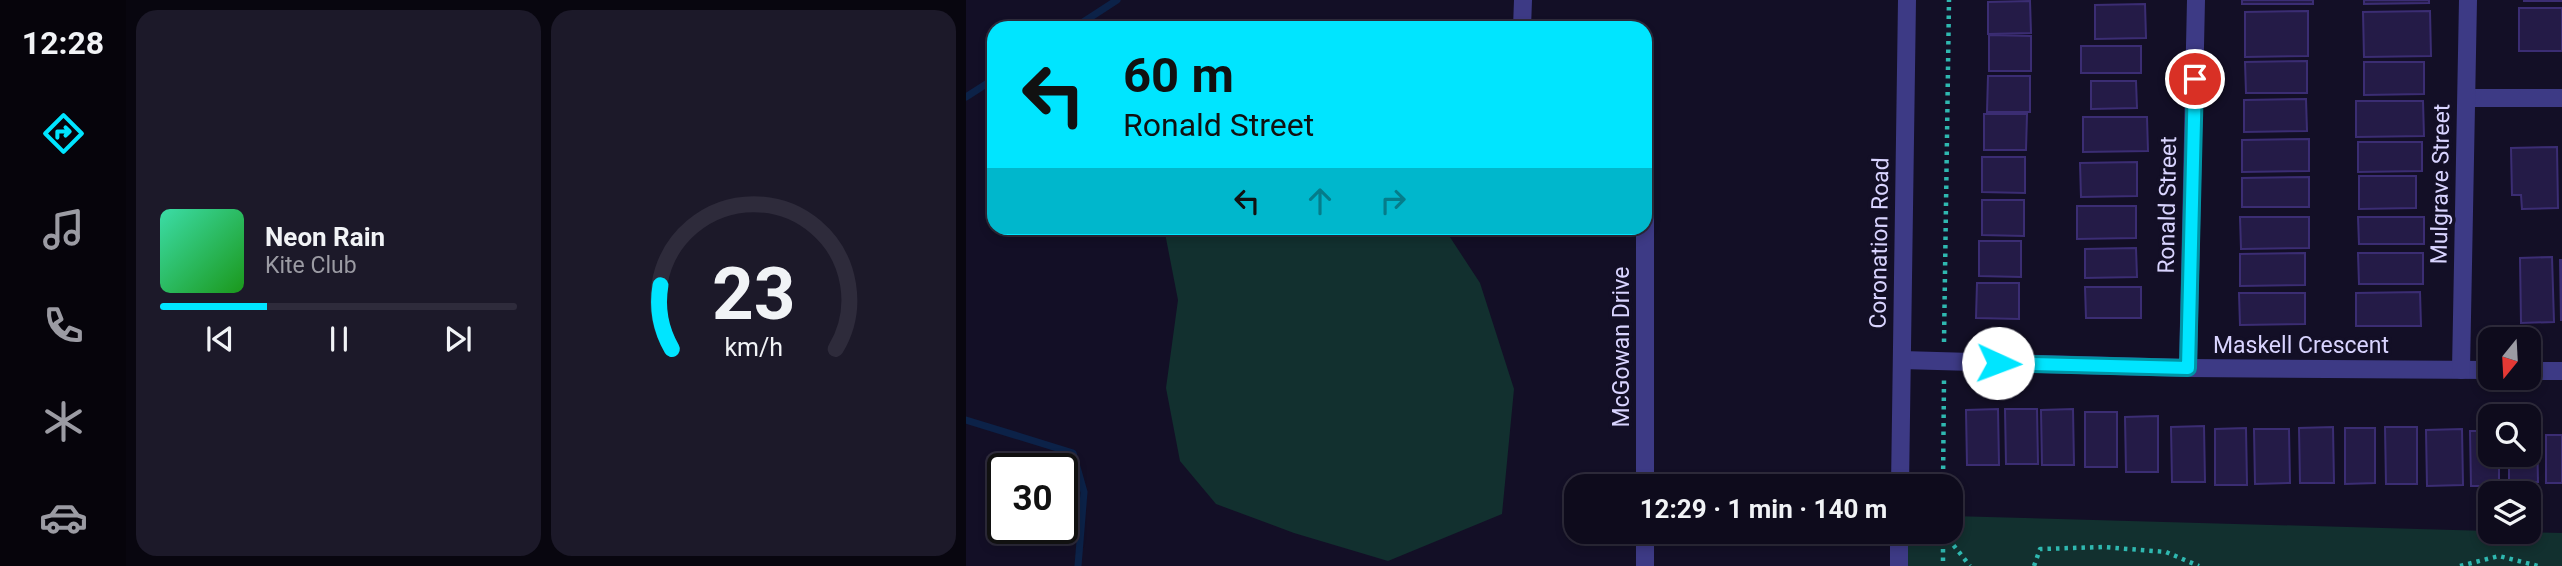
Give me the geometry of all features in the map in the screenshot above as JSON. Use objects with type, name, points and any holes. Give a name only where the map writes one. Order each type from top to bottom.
[{"type":"street","points":[[1522,21],[1523,0]]},
{"type":"street","name":"Coronation Road","points":[[1900,474],[1908,0]]},
{"type":"street","name":"Ronald Street","points":[[2188,368],[2196,0]]},
{"type":"street","name":"Mulgrave Street","points":[[2461,370],[2468,0]]},
{"type":"street","points":[[2467,97],[2562,98]]},
{"type":"street","name":"McGowan Drive","points":[[1645,235],[1645,474]]},
{"type":"street","name":"Maskell Crescent","points":[[1902,360],[2188,368],[2478,370]]},
{"type":"street","points":[[2541,371],[2562,371]]},
{"type":"street","points":[[1645,544],[1645,566]]},
{"type":"street","points":[[1899,544],[1899,566]]},
{"type":"path","points":[[1945,320],[1949,0]]},
{"type":"path","points":[[1943,393],[1943,474]]},
{"type":"path","points":[[1943,544],[1943,566]]},
{"type":"path","points":[[1953,544],[1970,566]]},
{"type":"path","points":[[2034,566],[2040,549],[2103,547],[2166,552],[2199,566]]},
{"type":"path","points":[[2460,566],[2500,556],[2538,566]]},
{"type":"green space","points":[[1165,235],[1449,235],[1480,283],[1514,389],[1502,514],[1388,561],[1294,533],[1216,504],[1180,461],[1166,388],[1178,300]]},
{"type":"green space","points":[[1963,516],[2478,531],[2478,544],[2541,544],[2541,532],[2562,533],[2562,566],[1899,566],[1900,544],[1963,544]]},
{"type":"building","points":[[2242,0],[2313,0],[2313,4],[2242,4]]},
{"type":"building","points":[[2364,0],[2429,0],[2429,3],[2364,4]]},
{"type":"building","points":[[2562,0],[2562,1],[2524,1]]},
{"type":"building","points":[[2030,1],[2031,33],[1988,34],[1988,2]]},
{"type":"building","points":[[2145,4],[2146,38],[2095,39],[2095,5]]},
{"type":"building","points":[[2519,8],[2562,8],[2562,51],[2519,51]]},
{"type":"building","points":[[2308,11],[2308,56],[2245,57],[2245,12]]},
{"type":"building","points":[[2430,11],[2431,56],[2364,57],[2363,12]]},
{"type":"building","points":[[1989,35],[2031,36],[2031,71],[1989,71]]},
{"type":"building","points":[[2081,46],[2141,46],[2141,73],[2081,73]]},
{"type":"building","points":[[2307,61],[2307,93],[2246,93],[2245,62]]},
{"type":"building","points":[[2364,62],[2424,62],[2424,94],[2364,95]]},
{"type":"building","points":[[1988,76],[2030,76],[2030,112],[1987,112]]},
{"type":"building","points":[[2091,81],[2136,81],[2137,108],[2091,109]]},
{"type":"building","points":[[2306,99],[2307,131],[2244,132],[2244,100]]},
{"type":"building","points":[[2356,101],[2423,101],[2424,136],[2356,137]]},
{"type":"building","points":[[1984,114],[2027,114],[2026,150],[1984,150]]},
{"type":"building","points":[[2083,117],[2147,117],[2148,151],[2083,152]]},
{"type":"building","points":[[2309,139],[2309,171],[2242,172],[2242,140]]},
{"type":"building","points":[[2358,142],[2422,142],[2422,171],[2358,172]]},
{"type":"building","points":[[2557,147],[2558,208],[2522,209],[2521,195],[2512,195],[2511,148]]},
{"type":"building","points":[[1982,157],[2025,157],[2025,193],[1982,192]]},
{"type":"building","points":[[2137,162],[2137,196],[2081,197],[2080,163]]},
{"type":"building","points":[[2359,176],[2416,176],[2416,208],[2359,209]]},
{"type":"building","points":[[2309,177],[2309,207],[2242,207],[2242,178]]},
{"type":"building","points":[[1982,200],[2024,200],[2024,236],[1982,235]]},
{"type":"building","points":[[2077,206],[2136,206],[2136,238],[2077,239]]},
{"type":"building","points":[[2240,217],[2309,217],[2309,248],[2241,249]]},
{"type":"building","points":[[2358,217],[2424,217],[2424,244],[2359,244]]},
{"type":"building","points":[[1979,241],[2021,241],[2021,277],[1979,276]]},
{"type":"building","points":[[2136,248],[2137,277],[2085,278],[2085,249]]},
{"type":"building","points":[[2305,253],[2305,285],[2240,286],[2240,254]]},
{"type":"building","points":[[2358,253],[2423,253],[2423,284],[2359,284]]},
{"type":"building","points":[[2552,257],[2554,322],[2521,323],[2520,258]]},
{"type":"building","points":[[2562,260],[2562,320],[2561,320]]},
{"type":"building","points":[[1977,283],[2019,283],[2019,319],[1976,318]]},
{"type":"building","points":[[2085,287],[2141,287],[2141,318],[2086,318]]},
{"type":"building","points":[[2420,292],[2421,326],[2356,326],[2356,293]]},
{"type":"building","points":[[2239,293],[2305,293],[2305,324],[2240,325]]},
{"type":"building","points":[[1998,409],[1999,465],[1967,465],[1966,410]]},
{"type":"building","points":[[2005,409],[2037,409],[2038,464],[2006,464]]},
{"type":"building","points":[[2073,409],[2074,465],[2042,465],[2041,410]]},
{"type":"building","points":[[2085,412],[2117,412],[2117,467],[2085,467]]},
{"type":"building","points":[[2158,416],[2158,472],[2126,472],[2125,417]]},
{"type":"building","points":[[2204,426],[2205,482],[2172,482],[2171,427]]},
{"type":"building","points":[[2333,427],[2334,483],[2300,483],[2299,428]]},
{"type":"building","points":[[2385,427],[2417,427],[2417,484],[2386,484]]},
{"type":"building","points":[[2246,428],[2247,485],[2215,485],[2215,429]]},
{"type":"building","points":[[2345,428],[2375,428],[2375,483],[2345,484]]},
{"type":"building","points":[[2254,429],[2289,429],[2290,483],[2255,484]]},
{"type":"building","points":[[2462,429],[2463,485],[2427,486],[2426,430]]},
{"type":"building","points":[[2470,431],[2478,431],[2478,467],[2499,467],[2499,481],[2478,481],[2478,486],[2471,486]]},
{"type":"building","points":[[2546,435],[2562,435],[2562,483],[2546,483]]},
{"type":"building","points":[[2509,467],[2538,467],[2538,481],[2509,481]]},
{"type":"waterway","points":[[1085,21],[1117,0]]},
{"type":"waterway","points":[[966,97],[987,84]]},
{"type":"waterway","points":[[966,420],[1073,453],[1084,492],[1078,566]]},
{"type":"route","points":[[1998,363],[2188,368],[2195,79]]}]
